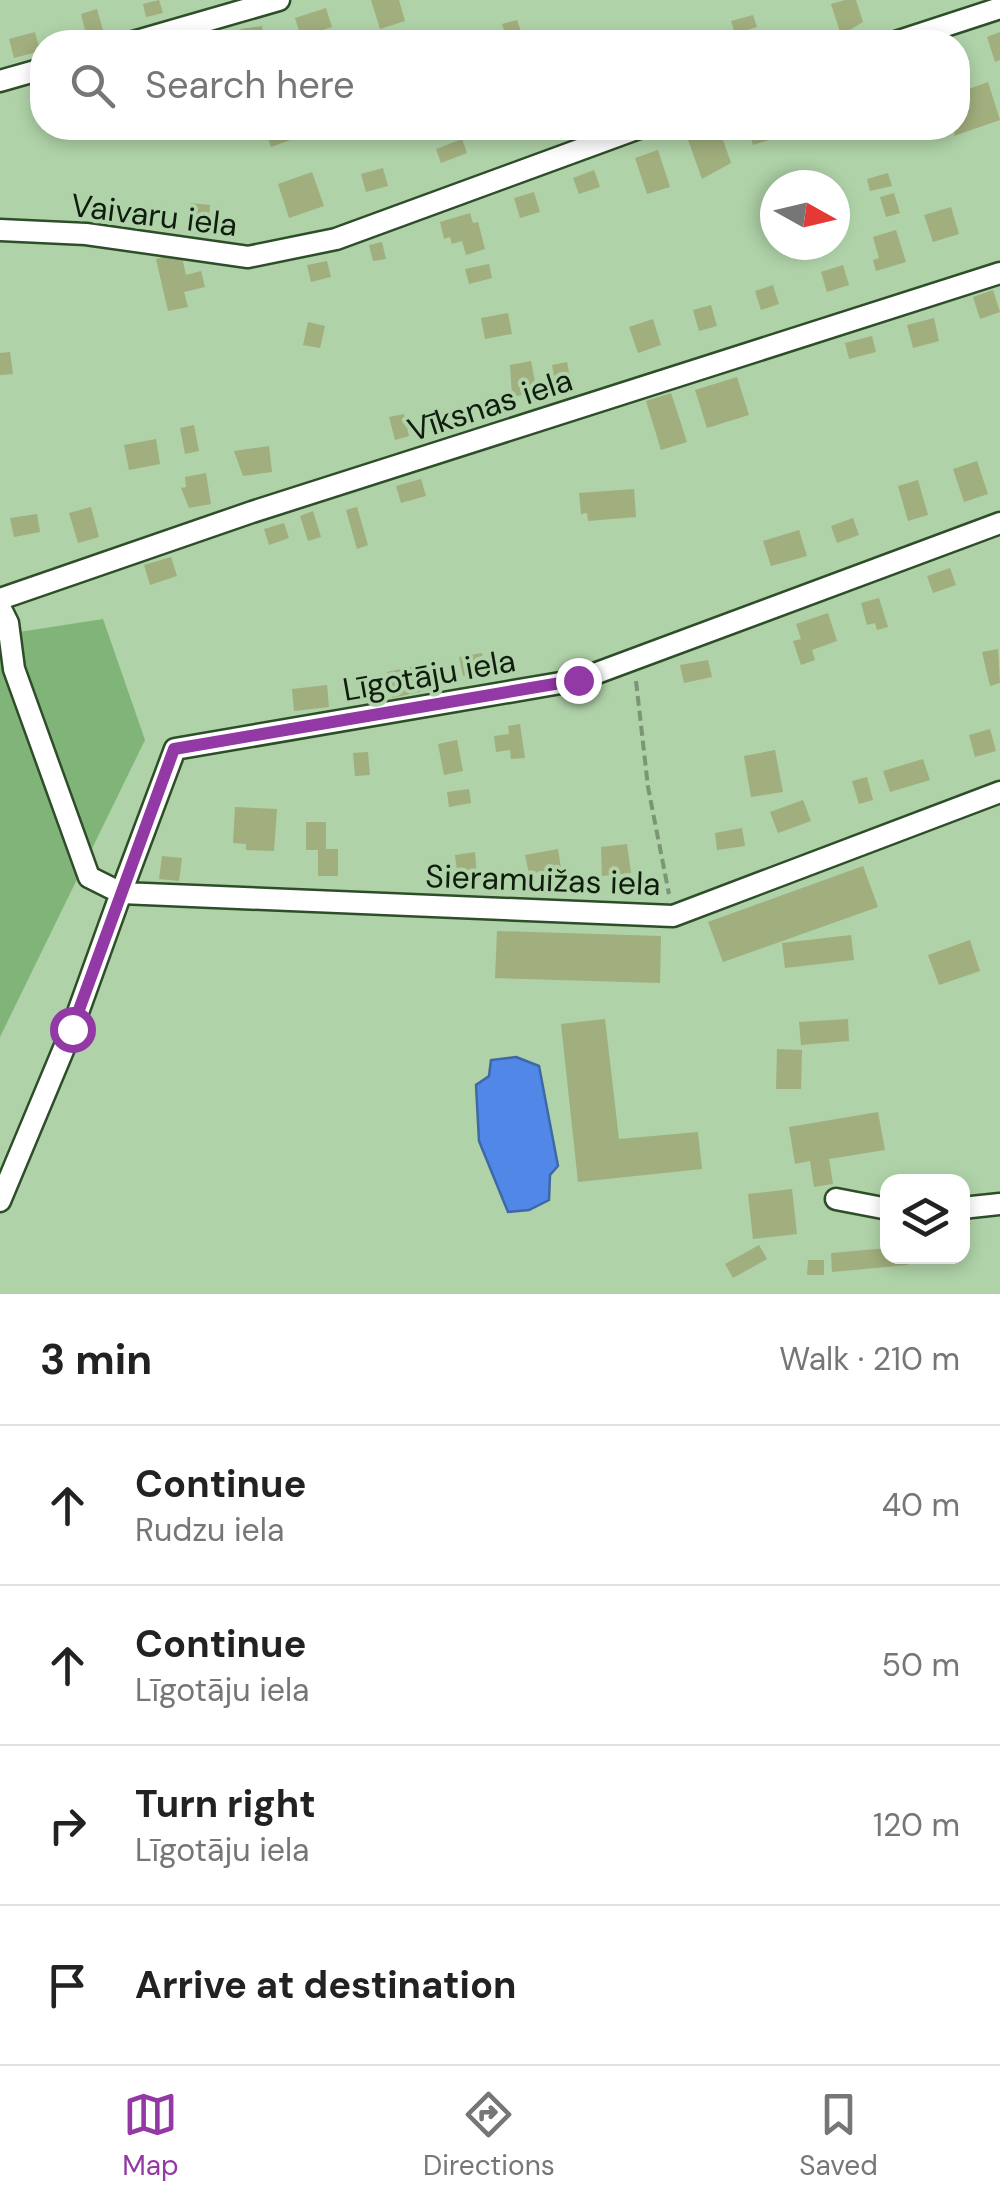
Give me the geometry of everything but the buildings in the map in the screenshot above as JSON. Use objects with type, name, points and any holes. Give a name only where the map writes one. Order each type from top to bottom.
[{"type":"street","points":[[174,30],[279,0]]},
{"type":"street","points":[[933,30],[1000,8]]},
{"type":"street","points":[[0,81],[30,72]]},
{"type":"street","name":"Vaivaru iela","points":[[0,230],[86,234],[248,257],[336,239],[606,140]]},
{"type":"street","name":"Vīksnas iela","points":[[0,599],[252,512],[1000,272]]},
{"type":"street","name":"Līgotāju iela","points":[[121,893],[174,749],[578,680],[1000,523]]},
{"type":"street","points":[[0,607],[8,623],[14,669],[89,877],[121,893],[72,1029],[0,1201]]},
{"type":"street","name":"Sieramuižas iela","points":[[121,893],[673,916],[1000,792]]},
{"type":"street","points":[[836,1199],[880,1207]]},
{"type":"street","points":[[970,1207],[1000,1204]]},
{"type":"path","points":[[633,661],[648,787],[673,916]]},
{"type":"green space","points":[[103,619],[145,740],[0,1037],[0,635]]},
{"type":"water","points":[[516,1057],[539,1066],[558,1166],[550,1175],[549,1200],[529,1210],[508,1212],[479,1141],[476,1085],[489,1076],[491,1060]]},
{"type":"route","points":[[72,1029],[174,749],[578,680]]}]
